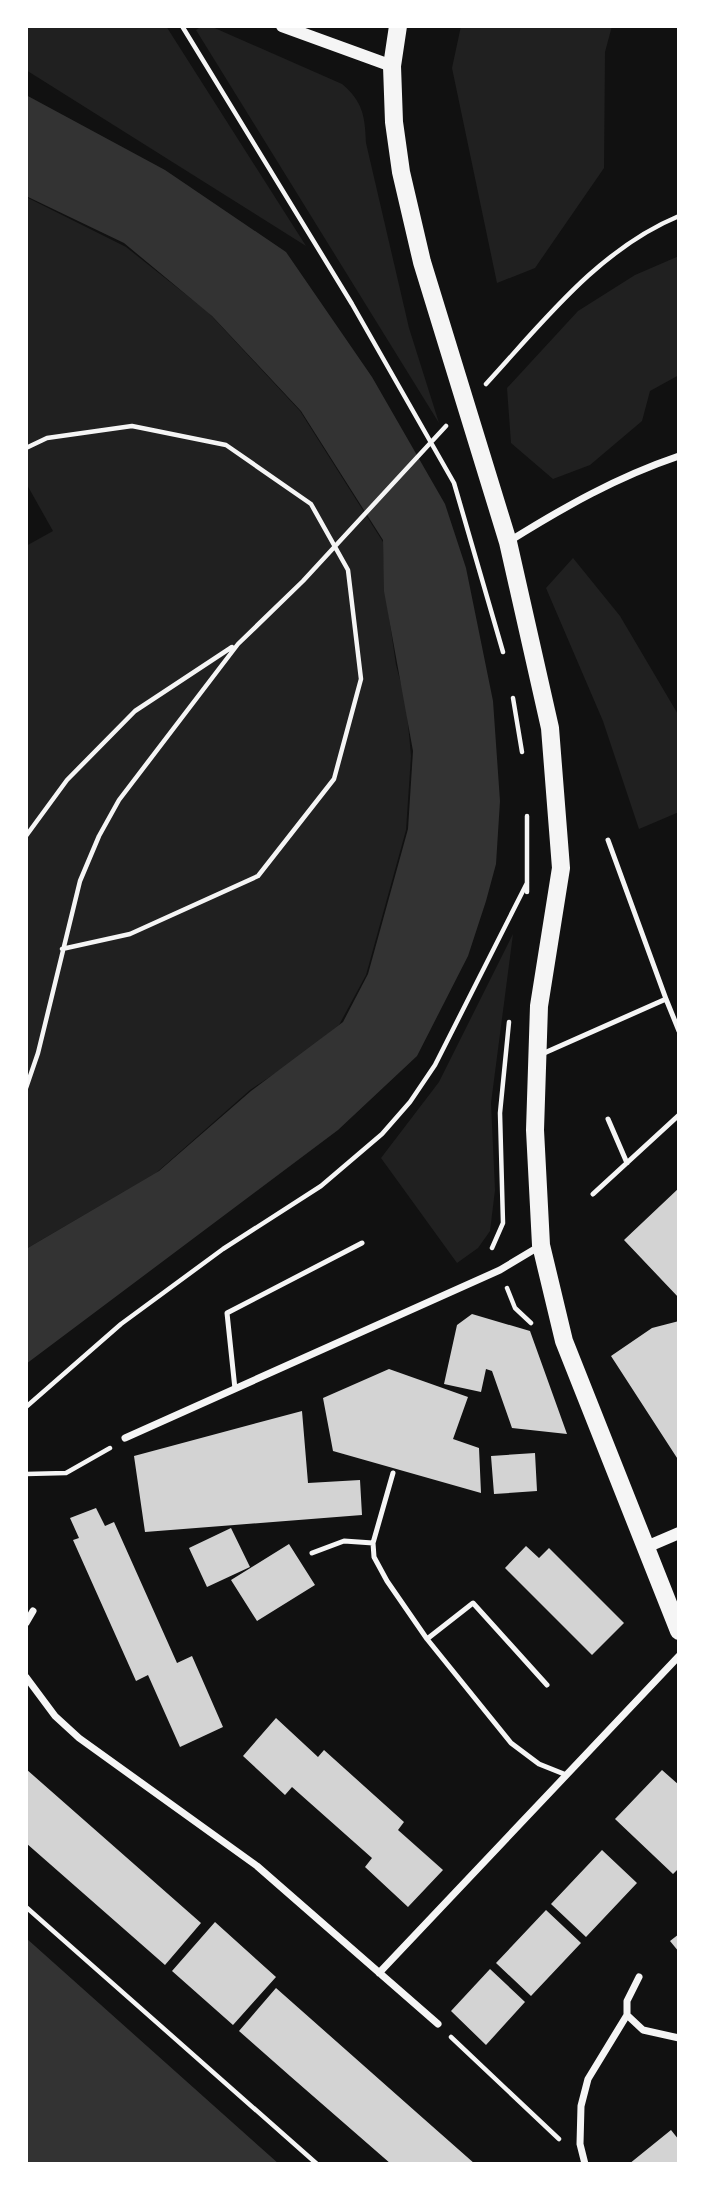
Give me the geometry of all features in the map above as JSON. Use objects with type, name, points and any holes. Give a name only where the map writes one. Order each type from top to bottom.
[{"type":"main road","points":[[398,26],[393,66],[394,122],[399,159],[422,261],[508,542],[550,728],[561,868],[539,1006],[536,1057],[535,1130],[541,1245],[564,1341],[679,1631]]},
{"type":"street","points":[[282,26],[393,66]]},
{"type":"street","points":[[508,542],[579,498],[630,473],[679,456]]},
{"type":"street","points":[[125,1438],[500,1270],[541,1245]]},
{"type":"street","points":[[644,1548],[679,1533]]},
{"type":"street","points":[[26,1623],[33,1611]]},
{"type":"street","points":[[379,1973],[564,1774],[679,1656]]},
{"type":"street","points":[[26,1677],[55,1716],[79,1738],[257,1866],[438,2024]]},
{"type":"street","points":[[586,2164],[580,2144],[582,2106],[588,2078],[627,2015],[627,2001],[639,1978]]},
{"type":"street","points":[[627,2015],[643,2030],[679,2038]]},
{"type":"lane","points":[[608,840],[679,1031]]},
{"type":"lane","points":[[536,1057],[666,999]]},
{"type":"lane","points":[[593,1194],[679,1115]]},
{"type":"lane","points":[[608,1119],[627,1163]]},
{"type":"lane","points":[[235,1389],[227,1313],[362,1243]]},
{"type":"lane","points":[[393,1473],[373,1543],[374,1557],[387,1581],[427,1639],[511,1742],[539,1764],[564,1774]]},
{"type":"lane","points":[[312,1553],[344,1541],[373,1543]]},
{"type":"lane","points":[[427,1639],[472,1603],[547,1685]]},
{"type":"path","points":[[182,26],[352,304],[454,483],[504,659]]},
{"type":"path","points":[[477,393],[600,266],[621,248],[679,216]]},
{"type":"path","points":[[26,1088],[38,1053],[62,949],[86,864],[119,800],[238,644],[303,581],[450,423]]},
{"type":"path","points":[[26,448],[47,438],[132,426],[226,445],[311,505],[348,570],[361,679],[334,779],[258,876],[130,933],[62,949]]},
{"type":"path","points":[[26,836],[66,780],[135,711],[238,644]]},
{"type":"path","points":[[513,696],[523,756]]},
{"type":"path","points":[[527,808],[527,903]]},
{"type":"path","points":[[26,1407],[121,1324],[223,1249],[321,1186],[382,1134],[410,1102],[435,1065],[528,880]]},
{"type":"path","points":[[492,1248],[503,1223],[501,1101],[511,1015]]},
{"type":"path","points":[[26,1474],[66,1473],[125,1438]]},
{"type":"path","points":[[26,1907],[317,2164]]},
{"type":"path","points":[[438,2024],[565,2145]]},
{"type":"shaded area","points":[[26,26],[166,26],[306,246],[26,70]]},
{"type":"shaded area","points":[[202,26],[210,26],[342,84],[359,103],[409,328],[439,423],[196,30]]},
{"type":"shaded area","points":[[461,26],[612,26],[605,52],[604,168],[535,268],[497,283],[452,68]]},
{"type":"shaded area","points":[[26,95],[165,170],[286,252],[372,377],[445,504],[466,568],[493,701],[500,801],[496,864],[486,901],[468,956],[417,1056],[338,1130],[26,1364],[26,1249],[159,1171],[251,1091],[343,1022],[368,974],[408,829],[413,751],[384,591],[383,540],[301,411],[212,316],[124,243],[26,196]]},
{"type":"shaded area","points":[[26,197],[126,247],[208,312],[300,411],[383,542],[385,589],[396,665],[406,702],[411,756],[406,830],[366,975],[339,1025],[294,1061],[250,1090],[156,1173],[26,1249],[26,546],[53,531],[26,483]]},
{"type":"shaded area","points":[[679,256],[679,375],[650,391],[642,421],[590,465],[553,479],[511,443],[507,388],[578,311],[635,275]]},
{"type":"shaded area","points":[[573,558],[620,616],[679,716],[679,812],[639,829],[603,721],[546,588]]},
{"type":"shaded area","points":[[513,934],[491,1103],[495,1190],[490,1231],[478,1248],[457,1263],[381,1158],[439,1082]]},
{"type":"shaded area","points":[[26,1938],[279,2164],[26,2164]]},
{"type":"building","points":[[679,1188],[679,1298],[624,1240]]},
{"type":"building","points":[[472,1314],[530,1331],[567,1434],[512,1428],[492,1371],[486,1369],[481,1392],[444,1384],[457,1325]]},
{"type":"building","points":[[679,1321],[679,1461],[611,1356],[652,1328]]},
{"type":"building","points":[[389,1369],[468,1397],[453,1439],[479,1448],[481,1493],[333,1451],[323,1398]]},
{"type":"building","points":[[302,1411],[308,1483],[360,1480],[362,1515],[145,1532],[134,1456]]},
{"type":"building","points":[[535,1453],[537,1491],[494,1494],[491,1456]]},
{"type":"building","points":[[96,1508],[105,1526],[114,1522],[177,1663],[192,1656],[223,1727],[180,1747],[148,1675],[136,1681],[73,1540],[79,1538],[70,1518]]},
{"type":"building","points":[[231,1528],[250,1567],[207,1587],[189,1548]]},
{"type":"building","points":[[289,1544],[315,1585],[257,1621],[231,1580]]},
{"type":"building","points":[[526,1546],[539,1558],[549,1548],[624,1623],[592,1655],[505,1568]]},
{"type":"building","points":[[276,1718],[318,1757],[324,1750],[404,1822],[398,1830],[443,1870],[408,1907],[365,1867],[372,1858],[292,1787],[285,1795],[243,1756]]},
{"type":"building","points":[[26,1769],[201,1923],[165,1965],[26,1843]]},
{"type":"building","points":[[662,1770],[679,1785],[679,1868],[673,1874],[615,1819]]},
{"type":"building","points":[[602,1850],[637,1883],[586,1937],[551,1904]]},
{"type":"building","points":[[546,1910],[581,1943],[531,1996],[496,1963]]},
{"type":"building","points":[[215,1922],[276,1977],[233,2025],[172,1971]]},
{"type":"building","points":[[679,1934],[679,1952],[670,1941]]},
{"type":"building","points":[[490,1969],[525,2002],[486,2045],[451,2011]]},
{"type":"building","points":[[276,1988],[475,2164],[391,2164],[239,2031]]},
{"type":"building","points":[[671,2130],[679,2140],[679,2164],[629,2164]]}]
